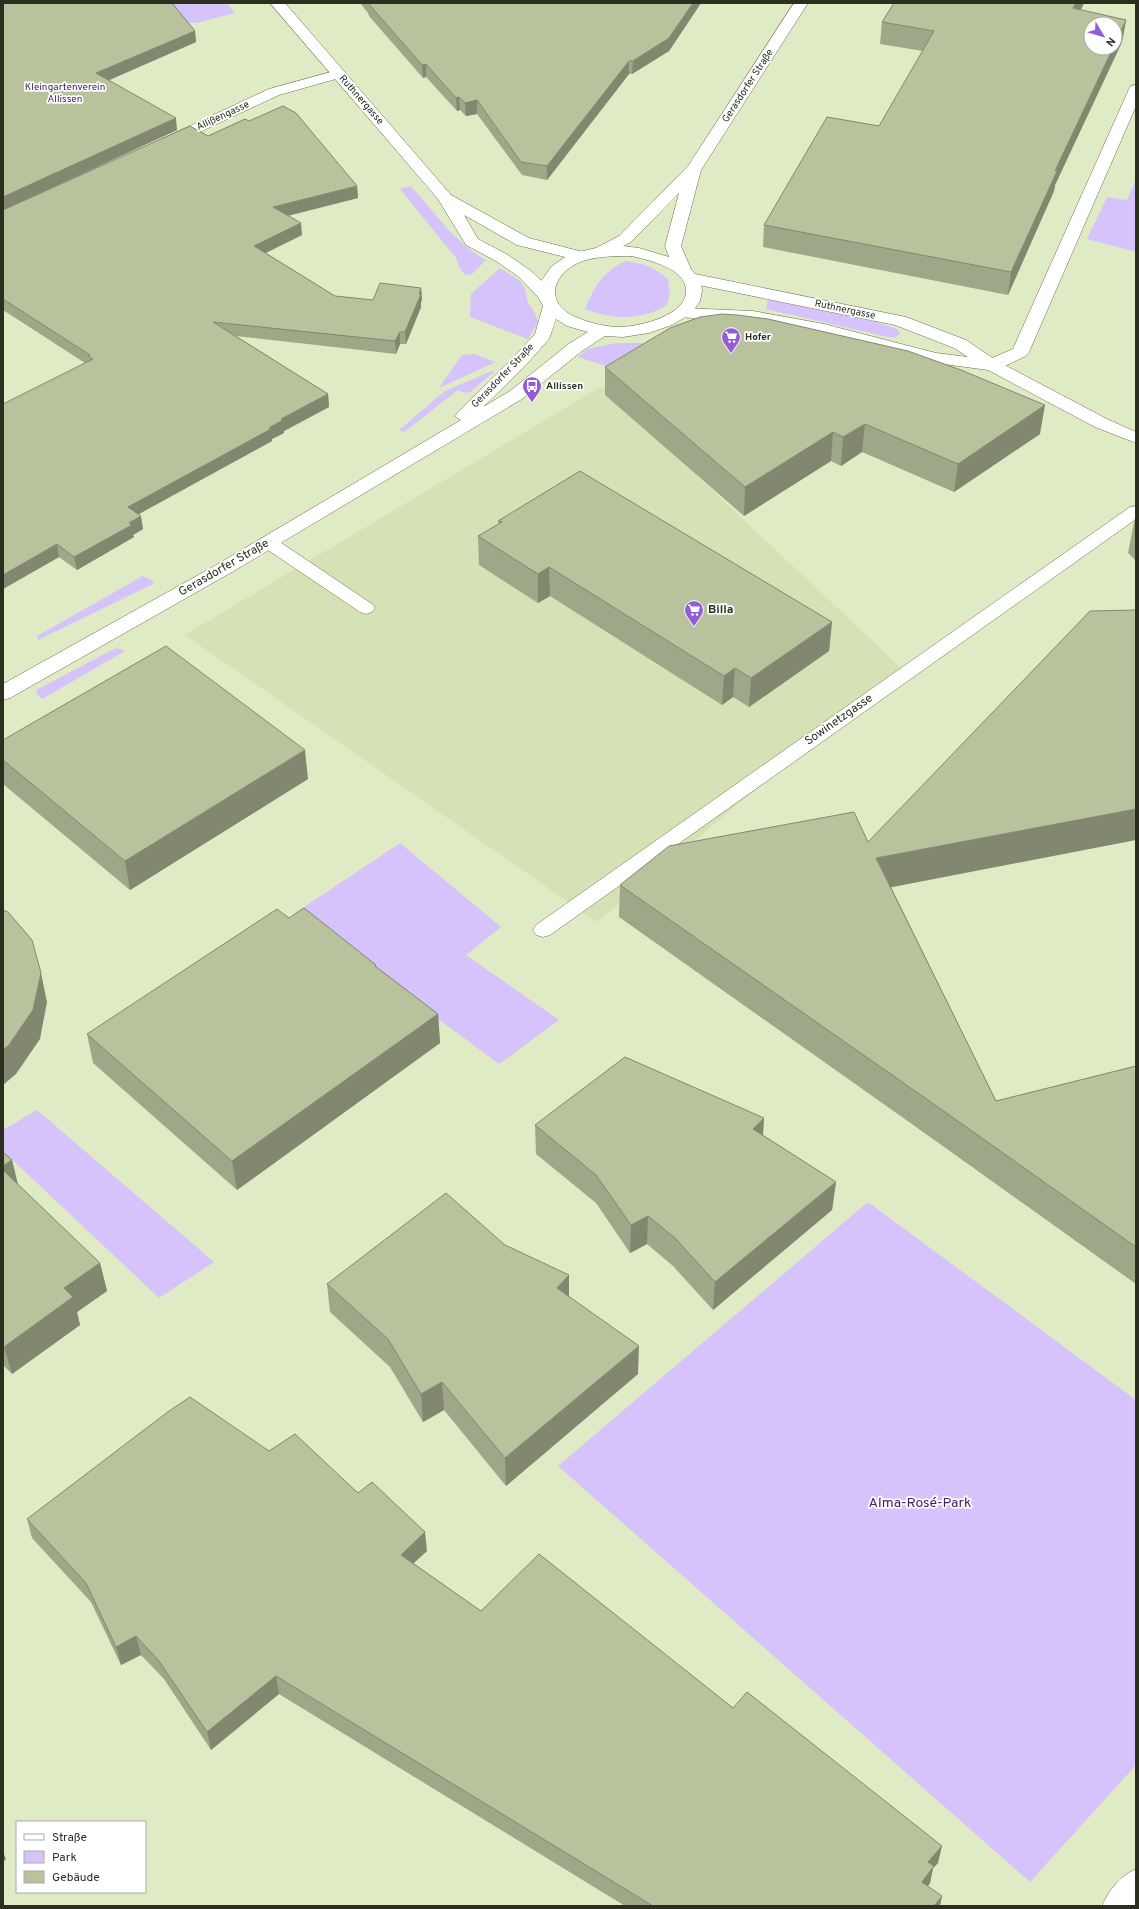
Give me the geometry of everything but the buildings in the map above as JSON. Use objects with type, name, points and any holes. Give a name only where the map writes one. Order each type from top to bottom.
[{"type":"street","name":"Ruthnergasse","points":[[277,3],[445,198],[472,242],[502,258],[525,274],[549,301]]},
{"type":"street","name":"Gerasdorfer Straße","points":[[601,252],[625,239],[694,169],[801,3]]},
{"type":"street","name":"Allißengasse","points":[[153,148],[274,92],[338,74]]},
{"type":"street","points":[[991,365],[1020,352],[1136,89]]},
{"type":"street","name":"Gerasdorfer Straße","points":[[682,313],[691,300],[694,290],[673,246],[677,226],[694,169]]},
{"type":"street","name":"Ruthnergasse","points":[[445,198],[523,242],[581,256]]},
{"type":"street","name":"Gerasdorfer Straße","points":[[442,438],[519,362],[543,335],[549,301],[546,286],[555,271],[562,265],[581,256],[601,252],[631,251],[647,254],[674,265],[687,276]]},
{"type":"street","name":"Ruthnergasse","points":[[687,276],[900,321],[960,344],[991,365],[1101,423],[1136,438]]},
{"type":"street","points":[[549,301],[570,321],[601,331],[624,332],[655,327],[682,313]]},
{"type":"street","name":"Ruthnergasse","points":[[682,313],[753,316],[824,329],[936,358],[991,365]]},
{"type":"street","name":"Gerasdorfer Straße","points":[[3,693],[126,625],[516,395],[576,347],[601,331]]},
{"type":"street","points":[[1118,1906],[1136,1884]]},
{"type":"lane","name":"Sowinetzgasse","points":[[543,930],[1136,511]]},
{"type":"lane","points":[[268,542],[366,608]]},
{"type":"shaded area","points":[[602,386],[901,668],[597,922],[185,635]]},
{"type":"green space","points":[[164,3],[226,3],[235,13],[196,23],[184,23]]},
{"type":"green space","points":[[1136,179],[1136,252],[1087,239],[1107,197],[1127,200]]},
{"type":"green space","points":[[411,186],[464,245],[486,260],[472,274],[466,275],[461,271],[456,258],[400,189]]},
{"type":"green space","points":[[626,261],[639,263],[649,267],[668,279],[669,295],[667,304],[663,308],[644,315],[627,317],[611,316],[585,309],[600,280],[611,270]]},
{"type":"green space","points":[[500,268],[520,281],[525,288],[528,303],[535,313],[538,322],[528,339],[470,317],[471,294]]},
{"type":"green space","points":[[768,299],[876,322],[897,329],[900,334],[896,337],[888,337],[766,309]]},
{"type":"green space","points":[[617,343],[644,343],[642,349],[614,365],[606,366],[578,357],[587,349]]},
{"type":"green space","points":[[474,354],[496,362],[439,388],[462,355]]},
{"type":"green space","points":[[492,371],[494,372],[470,392],[464,393],[458,390],[404,432],[399,430],[445,391]]},
{"type":"green space","points":[[143,576],[153,581],[153,584],[38,640],[37,636]]},
{"type":"green space","points":[[116,648],[125,651],[42,699],[37,694],[36,690]]},
{"type":"green space","points":[[400,843],[501,927],[466,955],[559,1020],[499,1064],[295,913]]},
{"type":"green space","points":[[37,1110],[214,1262],[159,1298],[3,1151],[3,1130]]},
{"type":"green space","name":"Alma-Rosé-Park","points":[[868,1202],[1136,1400],[1136,1765],[1030,1882],[558,1466]]},
{"type":"place","name":"Hofer","points":[[731,354]]},
{"type":"place","name":"Allissen","points":[[532,403]]},
{"type":"place","name":"Billa","points":[[694,627]]},
{"type":"park label","name":"Kleingartenverein Allissen","points":[[65,92]]}]
